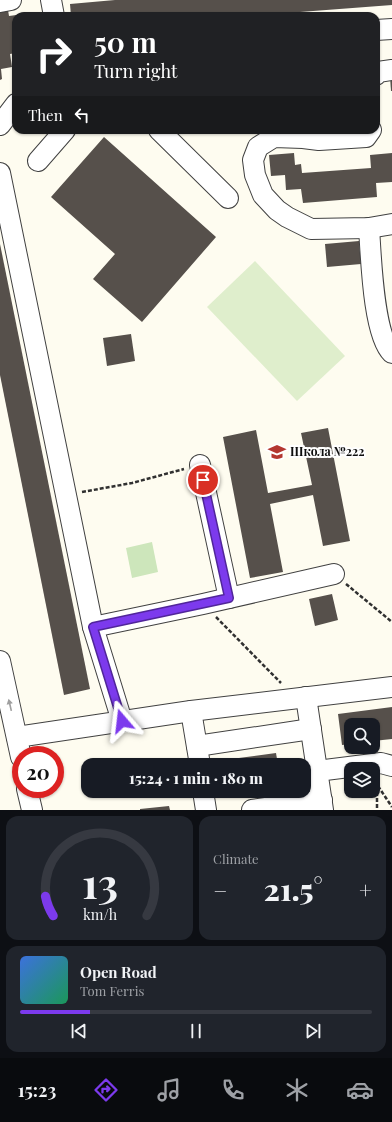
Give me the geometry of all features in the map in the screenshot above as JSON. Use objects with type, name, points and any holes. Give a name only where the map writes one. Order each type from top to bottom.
[{"type":"street","points":[[0,2],[11,0]]},
{"type":"street","points":[[51,0],[53,12]]},
{"type":"street","points":[[380,30],[392,29]]},
{"type":"street","points":[[380,72],[392,70]]},
{"type":"street","points":[[0,125],[12,109]]},
{"type":"street","points":[[38,161],[62,134]]},
{"type":"street","points":[[163,134],[228,198]]},
{"type":"street","points":[[368,134],[366,137],[319,140],[274,137],[258,148],[253,160],[255,175],[263,195],[277,210],[287,217],[311,229],[369,228],[392,224]]},
{"type":"street","points":[[0,173],[93,627],[122,721]]},
{"type":"street","points":[[369,228],[376,314],[387,348],[392,353]]},
{"type":"street","points":[[200,465],[229,598]]},
{"type":"street","points":[[93,627],[334,574]]},
{"type":"street","points":[[0,661],[19,746]]},
{"type":"street","points":[[17,737],[192,711],[392,687]]},
{"type":"street","points":[[252,810],[323,805],[311,729],[301,698]]},
{"type":"street","points":[[192,711],[199,758]]},
{"type":"street","points":[[197,746],[311,729]]},
{"type":"street","points":[[317,771],[384,764]]},
{"type":"street","points":[[29,798],[32,810]]},
{"type":"street","points":[[204,798],[206,810]]},
{"type":"path","points":[[66,494],[132,483],[200,465]]},
{"type":"path","points":[[334,574],[392,622]]},
{"type":"path","points":[[203,604],[301,698]]},
{"type":"path","points":[[380,777],[384,764]]},
{"type":"path","points":[[380,790],[392,807]]},
{"type":"path","points":[[377,798],[377,810]]},
{"type":"green space","points":[[255,261],[345,356],[297,401],[207,307]]},
{"type":"green space","points":[[152,542],[158,572],[132,578],[126,548]]},
{"type":"building","points":[[115,0],[392,0],[392,5],[300,12],[71,12],[70,4]]},
{"type":"building","points":[[8,10],[9,16],[12,16],[12,54],[10,54],[12,67],[1,69],[2,79],[0,80],[0,11]]},
{"type":"building","points":[[390,77],[392,77],[392,91],[391,91]]},
{"type":"building","points":[[104,137],[216,237],[142,322],[93,279],[115,254],[51,197]]},
{"type":"building","points":[[294,153],[295,165],[301,164],[302,173],[371,168],[370,155],[392,153],[392,182],[376,183],[377,197],[303,203],[301,189],[286,190],[285,175],[271,176],[269,155]]},
{"type":"building","points":[[359,241],[361,264],[327,267],[325,244]]},
{"type":"building","points":[[0,244],[90,689],[64,695],[0,375]]},
{"type":"building","points":[[131,334],[135,361],[107,366],[103,338]]},
{"type":"building","points":[[328,428],[350,541],[323,546],[313,495],[270,504],[283,572],[250,578],[223,437],[256,430],[268,493],[312,485],[301,433]]},
{"type":"building","points":[[332,594],[338,620],[315,626],[309,599]]},
{"type":"building","points":[[392,707],[392,739],[380,740],[380,718],[344,718],[344,745],[342,745],[338,714]]},
{"type":"building","points":[[276,753],[277,758],[238,758]]},
{"type":"building","points":[[169,806],[170,810],[140,810],[140,809]]},
{"type":"place","name":"Школа №222","points":[[277,452]]},
{"type":"route","points":[[122,721],[93,627],[229,598],[203,480]]}]
